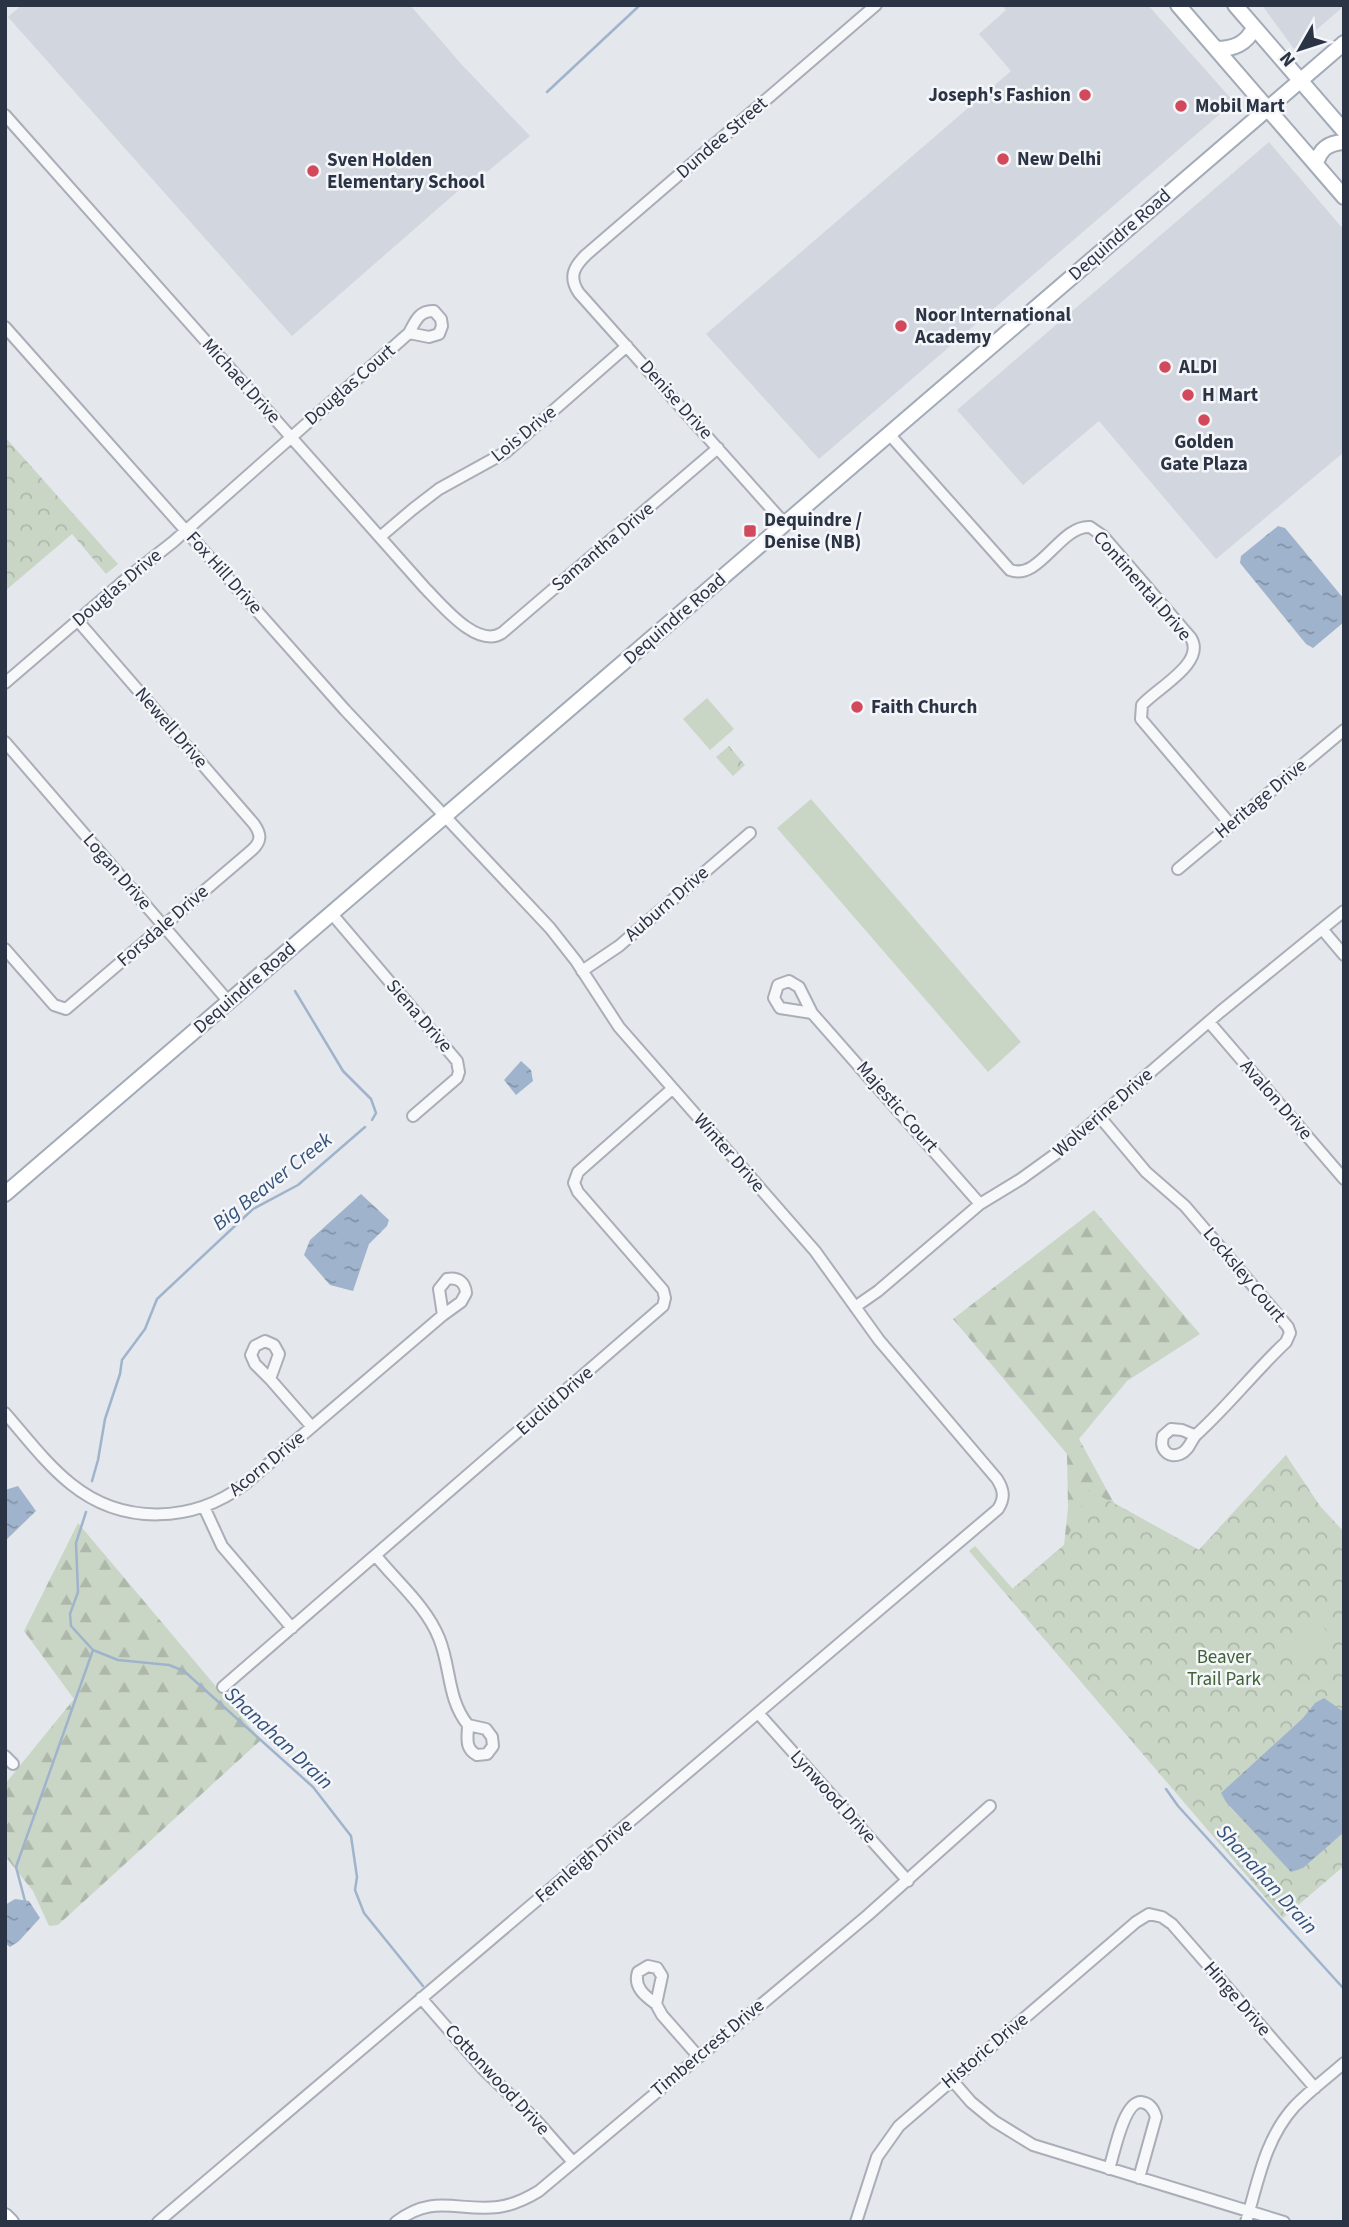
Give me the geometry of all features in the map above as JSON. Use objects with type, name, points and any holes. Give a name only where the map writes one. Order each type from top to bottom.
[{"type":"main road","points":[[1178,5],[1344,197]]},
{"type":"main road","points":[[1235,5],[1344,131]]},
{"type":"main road","points":[[1216,49],[1240,45],[1254,28]]},
{"type":"main road","name":"Dequindre Road","points":[[5,1194],[1344,43]]},
{"type":"main road","points":[[1316,164],[1321,150],[1344,142]]},
{"type":"main road","points":[[5,2216],[11,2222]]},
{"type":"street","name":"Dundee Street","points":[[572,275],[587,254],[876,5]]},
{"type":"street","name":"Michael Drive","points":[[5,115],[444,607],[469,629],[485,638]]},
{"type":"street","name":"Denise Drive","points":[[572,275],[579,293],[785,524]]},
{"type":"street","name":"Fox Hill Drive","points":[[5,327],[345,710],[446,816]]},
{"type":"street","name":"Douglas Court","points":[[291,437],[409,333]]},
{"type":"street","name":"Lois Drive","points":[[380,537],[439,489],[506,452],[627,346]]},
{"type":"street","name":"Continental Drive","points":[[889,434],[1010,570],[1018,573],[1030,568],[1079,528],[1090,527],[1103,536],[1191,638],[1195,648],[1191,661],[1142,705],[1140,719],[1231,825]]},
{"type":"street","name":"Douglas Drive","points":[[5,683],[291,437]]},
{"type":"street","name":"Samantha Drive","points":[[485,638],[502,634],[719,448]]},
{"type":"street","name":"Newell Drive","points":[[78,621],[258,830],[260,838]]},
{"type":"street","name":"Heritage Drive","points":[[1178,869],[1344,730]]},
{"type":"street","name":"Logan Drive","points":[[5,742],[229,1002]]},
{"type":"street","name":"Winter Drive","points":[[446,816],[536,912],[569,951],[611,1018],[815,1251],[887,1350],[997,1479],[1004,1497]]},
{"type":"street","name":"Auburn Drive","points":[[582,971],[618,946],[750,833]]},
{"type":"street","name":"Forsdale Drive","points":[[5,949],[54,1005],[61,1009],[70,1006],[252,850],[260,838]]},
{"type":"street","name":"Wolverine Drive","points":[[855,1307],[878,1291],[979,1204],[1041,1165],[1344,911]]},
{"type":"street","name":"Siena Drive","points":[[332,914],[457,1061],[459,1072],[454,1081],[413,1116]]},
{"type":"street","points":[[1322,929],[1344,955]]},
{"type":"street","name":"Majestic Court","points":[[812,1013],[979,1204]]},
{"type":"street","name":"Avalon Drive","points":[[1209,1022],[1344,1179]]},
{"type":"street","name":"Euclid Drive","points":[[223,1687],[663,1306],[663,1290],[578,1192],[574,1182],[578,1172],[673,1089]]},
{"type":"street","name":"Locksley Court","points":[[1099,1116],[1146,1171],[1185,1206],[1288,1327],[1290,1333],[1286,1342],[1216,1418],[1195,1435]]},
{"type":"street","name":"Acorn Drive","points":[[5,1413],[58,1474],[96,1500],[118,1509],[149,1515],[180,1513],[204,1507],[234,1492],[443,1315]]},
{"type":"street","points":[[271,1379],[312,1427]]},
{"type":"street","name":"Fernleigh Drive","points":[[158,2222],[998,1509],[1004,1497]]},
{"type":"street","points":[[204,1507],[222,1546],[292,1628]]},
{"type":"street","points":[[376,1556],[433,1625],[443,1647],[455,1705],[468,1725]]},
{"type":"street","name":"Lynwood Drive","points":[[758,1713],[908,1881]]},
{"type":"street","name":"Timbercrest Drive","points":[[396,2222],[412,2212],[436,2205],[499,2207],[539,2191],[908,1881],[990,1806]]},
{"type":"street","name":"Historic Drive","points":[[856,2222],[873,2166],[885,2142],[906,2118],[1136,1922],[1149,1914],[1156,1915]]},
{"type":"street","name":"Hinge Drive","points":[[1156,1915],[1172,1924],[1315,2088]]},
{"type":"street","name":"Cottonwood Drive","points":[[421,1998],[483,2069],[527,2111],[573,2162]]},
{"type":"street","points":[[656,2004],[698,2056]]},
{"type":"street","points":[[1247,2216],[1274,2135],[1292,2110],[1344,2063]]},
{"type":"street","points":[[951,2079],[981,2111],[1021,2139],[1046,2150],[1247,2216],[1284,2222]]},
{"type":"street","points":[[1109,2169],[1128,2110],[1137,2103],[1145,2103],[1155,2112],[1155,2121],[1139,2179]]},
{"type":"shaded area","name":"Sven Holden Elementary School","points":[[22,5],[410,5],[463,66],[530,136],[487,172],[482,170],[292,336],[8,17]]},
{"type":"shaded area","points":[[1002,5],[1148,5],[1234,102],[819,459],[706,334],[1011,71],[979,34],[1006,10]]},
{"type":"shaded area","points":[[1262,5],[1344,5],[1344,6],[1294,49]]},
{"type":"shaded area","points":[[1269,142],[1344,230],[1344,452],[1216,559],[1099,421],[1023,485],[957,410]]},
{"type":"green space","points":[[5,437],[118,564],[106,574],[72,534],[5,591]]},
{"type":"green space","points":[[707,698],[734,729],[710,750],[683,719]]},
{"type":"green space","points":[[729,746],[745,765],[733,776],[716,757]]},
{"type":"green space","points":[[811,799],[1021,1042],[988,1072],[777,828]]},
{"type":"green space","points":[[1094,1210],[1200,1334],[1127,1381],[1079,1439],[1114,1503],[1199,1550],[1286,1455],[1344,1557],[1012,1589],[1064,1545],[1068,1508],[1067,1454],[953,1319]]},
{"type":"green space","name":"Beaver Trail Park","points":[[1286,1455],[1320,1506],[1344,1532],[1344,1866],[1283,1918],[969,1551],[975,1546],[1013,1589],[1064,1545],[1089,1490],[1199,1550]]},
{"type":"green space","points":[[78,1523],[261,1740],[58,1925],[49,1926],[33,1891],[5,1856],[5,1784],[74,1699],[24,1631]]},
{"type":"green space","points":[[1321,1624],[1335,1641],[1307,1665],[1293,1648]]},
{"type":"water","points":[[1278,526],[1285,528],[1344,599],[1344,622],[1313,648],[1306,644],[1240,563],[1241,556]]},
{"type":"water","points":[[521,1061],[531,1070],[533,1081],[516,1095],[504,1080]]},
{"type":"water","points":[[361,1194],[389,1220],[387,1226],[369,1244],[353,1291],[330,1285],[304,1255],[310,1240]]},
{"type":"water","points":[[18,1486],[36,1511],[5,1541],[5,1490]]},
{"type":"water","points":[[1324,1698],[1344,1712],[1344,1832],[1303,1868],[1291,1872],[1226,1802],[1221,1793],[1303,1718],[1315,1703]]},
{"type":"water","points":[[15,1899],[29,1901],[40,1918],[10,1947],[5,1943],[5,1905]]},
{"type":"waterway","name":"Big Beaver Creek","points":[[547,92],[640,5]]},
{"type":"waterway","name":"Big Beaver Creek","points":[[295,991],[343,1071],[371,1099],[376,1113],[372,1120]]},
{"type":"waterway","name":"Big Beaver Creek","points":[[92,1481],[105,1419],[122,1360],[145,1329],[157,1299],[253,1209],[298,1185],[365,1127]]},
{"type":"waterway","name":"Shanahan Drain","points":[[86,1512],[76,1543],[78,1592],[70,1614],[71,1626],[93,1650],[118,1660],[169,1665],[184,1671],[313,1787],[351,1836],[357,1877],[355,1890],[364,1913],[423,1986]]},
{"type":"waterway","name":"Big Beaver Creek","points":[[25,1901],[16,1867],[93,1650]]},
{"type":"waterway","name":"Shanahan Drain","points":[[1166,1789],[1178,1806],[1344,1989]]},
{"type":"place","name":"Joseph's Fashion","points":[[1085,95]]},
{"type":"place","name":"Mobil Mart","points":[[1181,106]]},
{"type":"place","name":"New Delhi","points":[[1003,159]]},
{"type":"place","name":"Sven Holden Elementary School","points":[[313,171]]},
{"type":"place","name":"Noor International Academy","points":[[901,326]]},
{"type":"place","name":"ALDI","points":[[1165,367]]},
{"type":"place","name":"H Mart","points":[[1188,395]]},
{"type":"place","name":"Golden Gate Plaza","points":[[1204,420]]},
{"type":"place","name":"Dequindre / Denise (NB)","points":[[750,531]]},
{"type":"place","name":"Faith Church","points":[[857,707]]}]
